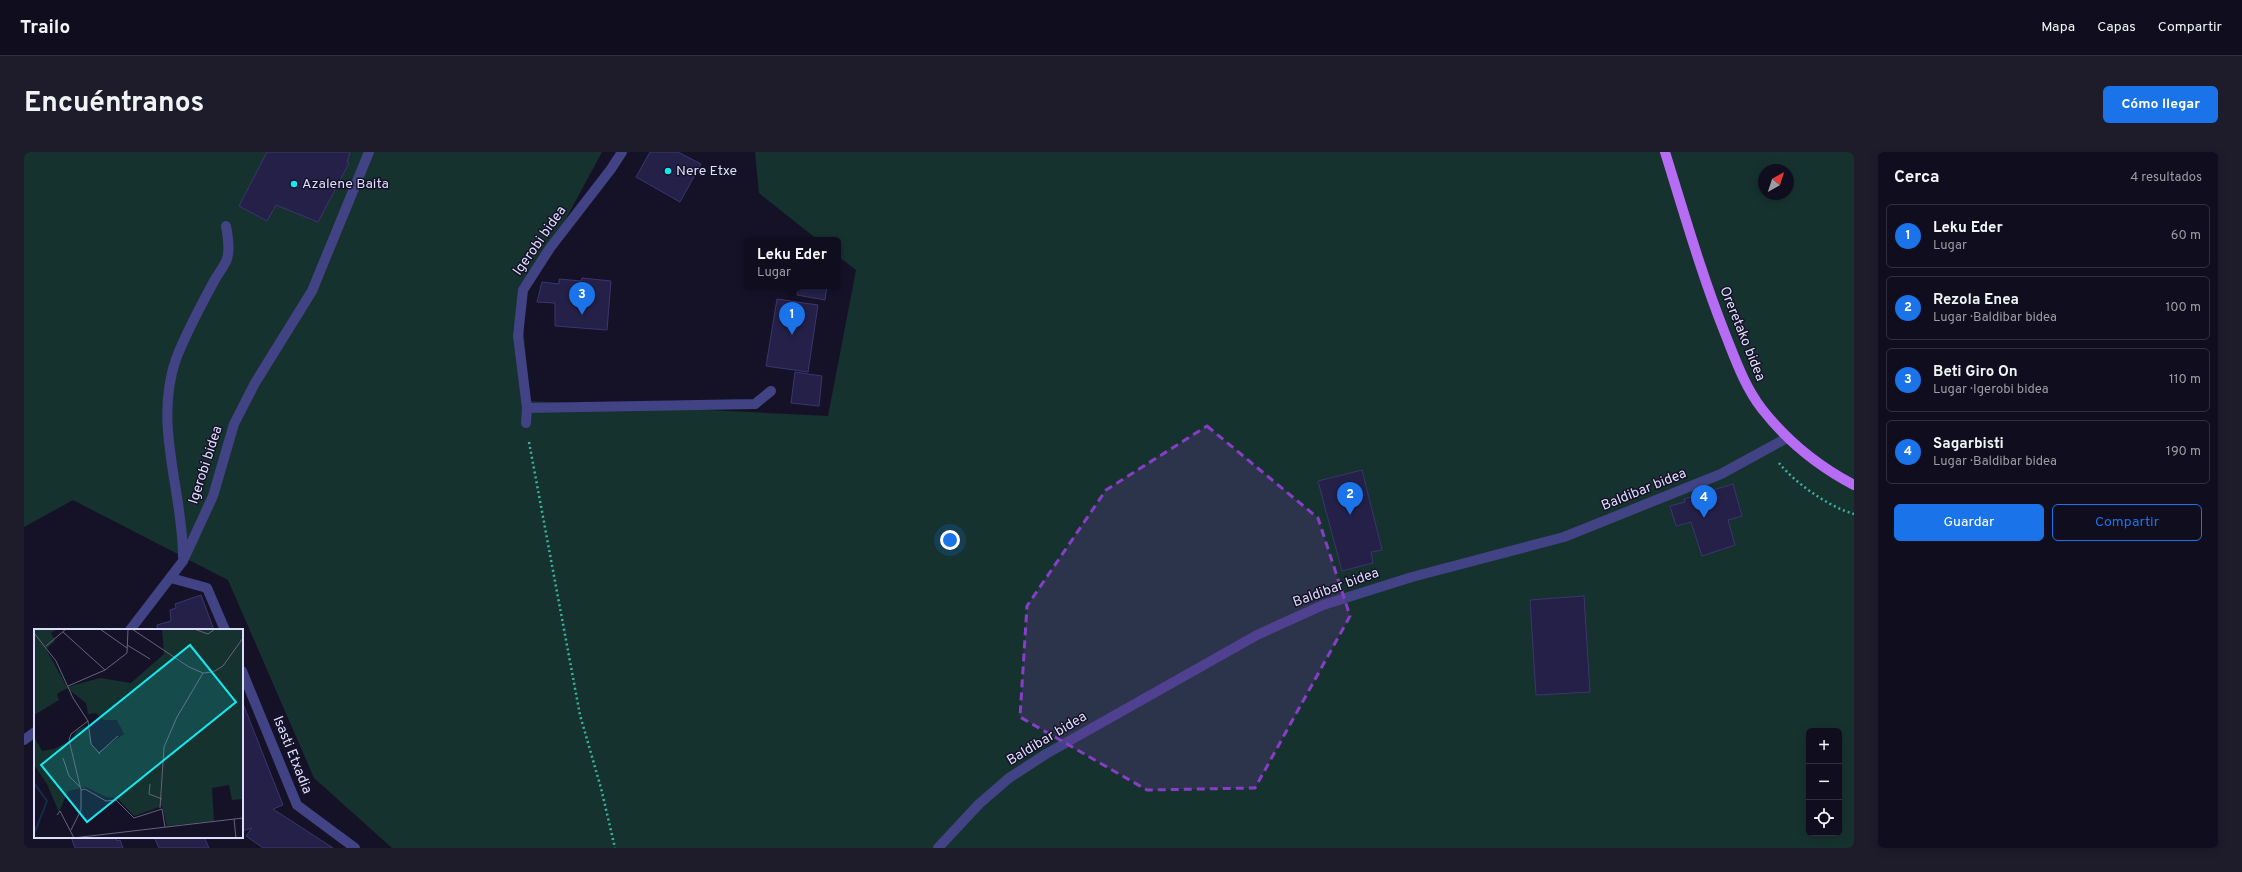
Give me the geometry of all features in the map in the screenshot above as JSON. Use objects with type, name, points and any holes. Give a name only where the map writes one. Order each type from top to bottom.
[{"type":"main road","name":"Oreretako bidea","points":[[1664,152],[1716,311],[1743,380],[1761,408],[1788,438],[1825,469],[1854,485]]},
{"type":"street","name":"Igerobi bidea","points":[[183,561],[213,496],[234,424],[255,383],[312,291],[369,152]]},
{"type":"street","name":"Igerobi bidea","points":[[526,423],[526,408],[518,336],[523,290],[550,248],[611,169],[622,152]]},
{"type":"street","name":"Igerobi bidea","points":[[183,561],[183,535],[169,458],[167,399],[176,360],[197,313],[227,260],[229,244],[226,226]]},
{"type":"street","points":[[526,408],[755,404],[771,391]]},
{"type":"street","name":"Baldibar bidea","points":[[938,848],[979,804],[1009,778],[1046,754],[1257,635],[1330,603],[1412,577],[1564,537],[1721,474],[1788,438]]},
{"type":"street","points":[[131,629],[183,561]]},
{"type":"street","points":[[171,578],[207,588],[225,629]]},
{"type":"street","name":"Isasti Etxadia","points":[[243,673],[297,805],[355,848]]},
{"type":"street","points":[[24,740],[34,733]]},
{"type":"path","points":[[526,423],[580,715],[601,788],[615,848]]},
{"type":"highlighted area","points":[[1207,426],[1318,518],[1350,616],[1255,788],[1147,790],[1020,717],[1027,606],[1106,490]]},
{"type":"green space","points":[[24,152],[602,152],[521,302],[530,401],[828,416],[856,270],[841,258],[841,237],[814,237],[759,193],[755,152],[1854,152],[1854,848],[392,848],[314,778],[228,580],[73,500],[24,527]]},
{"type":"building","name":"Azalene Baita","points":[[267,152],[350,152],[347,162],[349,163],[318,222],[276,205],[267,221],[239,206]]},
{"type":"building","name":"Nere Etxe","points":[[650,152],[678,152],[701,164],[680,202],[636,177]]},
{"type":"building","points":[[582,278],[611,281],[607,330],[555,326],[555,303],[537,302],[542,282],[559,284],[559,279],[581,281]]},
{"type":"building","points":[[798,289],[827,289],[825,300],[797,295]]},
{"type":"building","points":[[777,299],[818,305],[808,372],[766,366]]},
{"type":"building","points":[[795,372],[822,376],[819,406],[791,403]]},
{"type":"building","points":[[1362,470],[1382,550],[1371,552],[1373,563],[1342,571],[1318,481]]},
{"type":"building","points":[[1733,484],[1742,516],[1728,520],[1735,545],[1702,556],[1691,522],[1676,526],[1670,506],[1685,502],[1684,499]]},
{"type":"building","points":[[201,595],[214,629],[158,629],[157,625],[171,621],[170,610],[176,608],[175,604]]},
{"type":"building","points":[[1584,596],[1590,692],[1536,695],[1530,600]]},
{"type":"building","points":[[243,704],[283,805],[273,809],[333,848],[263,848],[246,836],[252,828],[243,831]]},
{"type":"building","points":[[71,838],[116,838],[117,841],[120,840],[123,848],[75,848]]},
{"type":"building","points":[[154,838],[204,838],[209,848],[159,848]]},
{"type":"place","name":"Nere Etxe","points":[[668,171]]},
{"type":"place","name":"Azalene Baita","points":[[294,184]]},
{"type":"place","name":"Beti Giro On","points":[[582,315]]},
{"type":"place","name":"Leku Eder","points":[[792,335]]},
{"type":"place","name":"Rezola Enea","points":[[1350,515]]},
{"type":"place","name":"Sagarbisti","points":[[1704,518]]}]
